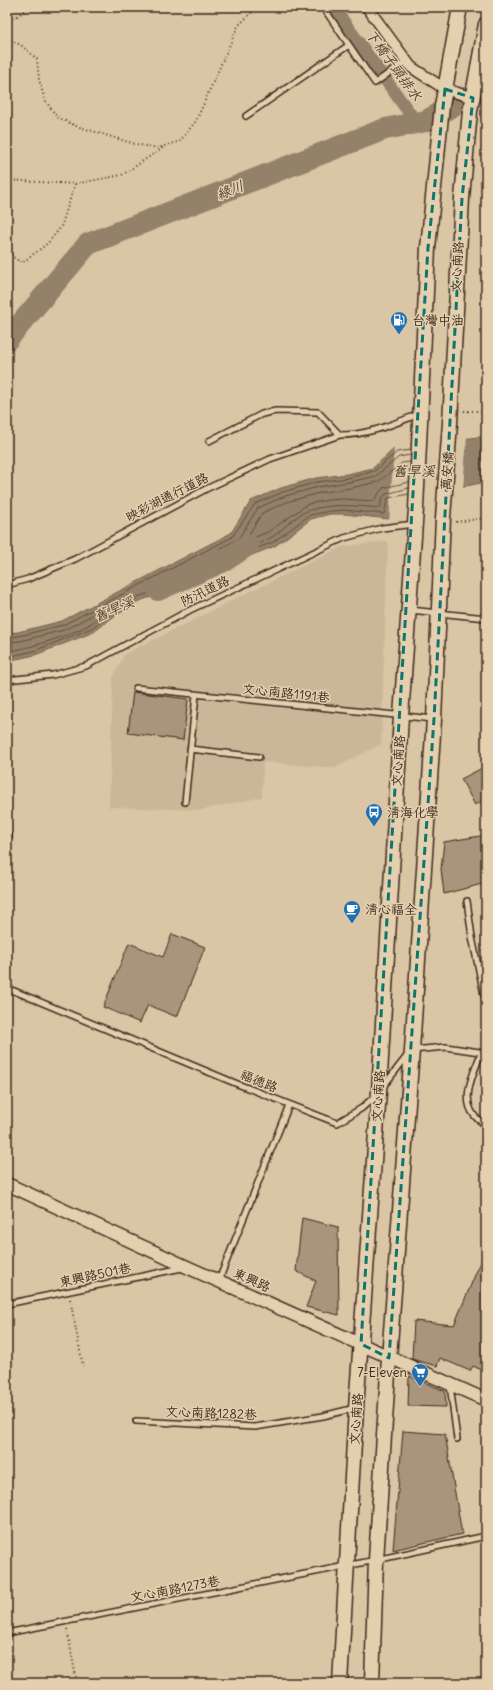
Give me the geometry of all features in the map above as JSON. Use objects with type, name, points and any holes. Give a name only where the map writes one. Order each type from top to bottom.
[{"type":"main road","points":[[420,417],[428,248],[442,106],[460,7]]},
{"type":"main road","name":"文心南路","points":[[450,423],[462,198],[472,105],[486,24]]},
{"type":"main road","name":"文心南路","points":[[340,1683],[356,1408],[416,509],[420,417]]},
{"type":"main road","name":"萬安橋","points":[[450,423],[450,520]]},
{"type":"main road","points":[[372,1683],[376,1560],[389,1358],[412,1050],[440,612],[450,520]]},
{"type":"street","points":[[367,7],[410,67],[445,90],[472,105]]},
{"type":"street","name":"東興路","points":[[7,1184],[187,1267],[486,1400]]},
{"type":"lane","points":[[323,7],[375,83],[406,61]]},
{"type":"lane","points":[[246,116],[349,45]]},
{"type":"lane","points":[[209,441],[262,414],[276,411],[318,412],[340,435]]},
{"type":"lane","name":"映彩湖通行道路","points":[[7,585],[28,579],[75,559],[206,489],[270,459],[340,435],[356,435],[420,417]]},
{"type":"lane","name":"防汛道路","points":[[7,680],[53,675],[86,666],[190,610],[344,538],[382,528],[414,524]]},
{"type":"lane","points":[[409,610],[440,612],[486,618]]},
{"type":"lane","name":"文心南路1191巷","points":[[136,688],[434,719]]},
{"type":"lane","points":[[185,802],[196,695]]},
{"type":"lane","points":[[190,749],[260,757]]},
{"type":"lane","points":[[467,901],[472,937],[486,1004]]},
{"type":"lane","name":"福德路","points":[[7,988],[337,1124],[362,1108],[378,1092],[412,1050]]},
{"type":"lane","points":[[412,1050],[446,1047],[484,1053],[468,1092],[469,1106],[474,1116],[486,1125]]},
{"type":"lane","points":[[219,1280],[289,1105]]},
{"type":"lane","name":"東興路501巷","points":[[7,1304],[187,1267]]},
{"type":"lane","points":[[450,1384],[457,1439]]},
{"type":"lane","name":"文心南路1282巷","points":[[136,1421],[255,1427],[323,1416],[356,1408]]},
{"type":"lane","points":[[347,1565],[486,1536]]},
{"type":"lane","name":"文心南路1273巷","points":[[7,1633],[347,1565]]},
{"type":"path","points":[[7,23],[30,7]]},
{"type":"path","points":[[7,39],[21,45],[37,59],[39,80],[45,100],[57,117],[76,126],[135,144],[158,148],[180,141],[196,121],[238,26],[257,7]]},
{"type":"path","points":[[7,180],[75,184],[122,175],[168,145]]},
{"type":"path","points":[[7,254],[22,263],[48,243],[61,227],[75,184]]},
{"type":"path","points":[[462,411],[486,411]]},
{"type":"path","points":[[450,520],[486,518]]},
{"type":"path","points":[[69,1292],[83,1366]]},
{"type":"path","points":[[66,1622],[77,1683]]},
{"type":"highlighted area","points":[[445,89],[473,98],[462,198],[434,719],[389,1358],[361,1344],[428,248]]},
{"type":"shaded area","points":[[388,541],[381,744],[335,768],[263,762],[262,797],[202,810],[109,807],[113,677],[125,654],[342,547]]},
{"type":"water","name":"舊旱溪","points":[[486,437],[486,482],[391,501],[389,519],[330,514],[311,519],[275,546],[252,555],[201,567],[163,593],[142,600],[113,617],[94,632],[35,655],[7,661],[7,633],[18,632],[62,621],[231,533],[251,501],[281,488],[316,478],[347,474],[373,468],[395,448]]},
{"type":"pier","points":[[467,436],[463,489],[392,503],[391,519],[389,521],[394,447]]},
{"type":"building","points":[[133,692],[188,699],[183,740],[128,733]]},
{"type":"building","points":[[486,766],[486,799],[475,805],[461,779]]},
{"type":"building","points":[[486,835],[486,883],[444,894],[441,869],[444,842]]},
{"type":"building","points":[[172,934],[205,947],[177,1017],[148,1005],[140,1023],[103,1007],[129,943],[163,957]]},
{"type":"building","points":[[302,1218],[338,1227],[339,1315],[306,1307],[316,1281],[296,1271]]},
{"type":"building","points":[[486,1249],[486,1372],[473,1366],[470,1371],[440,1358],[437,1366],[412,1359],[414,1321],[454,1325]]},
{"type":"building","points":[[409,1376],[445,1391],[446,1407],[408,1406]]},
{"type":"building","points":[[403,1431],[445,1434],[462,1534],[393,1550]]},
{"type":"waterway","name":"下橋子頭排水","points":[[333,7],[416,122]]},
{"type":"waterway","name":"綠川","points":[[7,340],[88,244],[385,129],[426,121],[486,87]]},
{"type":"waterway","name":"舊旱溪","points":[[158,590],[224,561],[248,545]]},
{"type":"place","name":"台灣中油","points":[[399,335]]},
{"type":"place","name":"清海化學","points":[[374,827]]},
{"type":"place","name":"清心福全","points":[[352,924]]},
{"type":"place","name":"7-Eleven","points":[[420,1387]]}]
